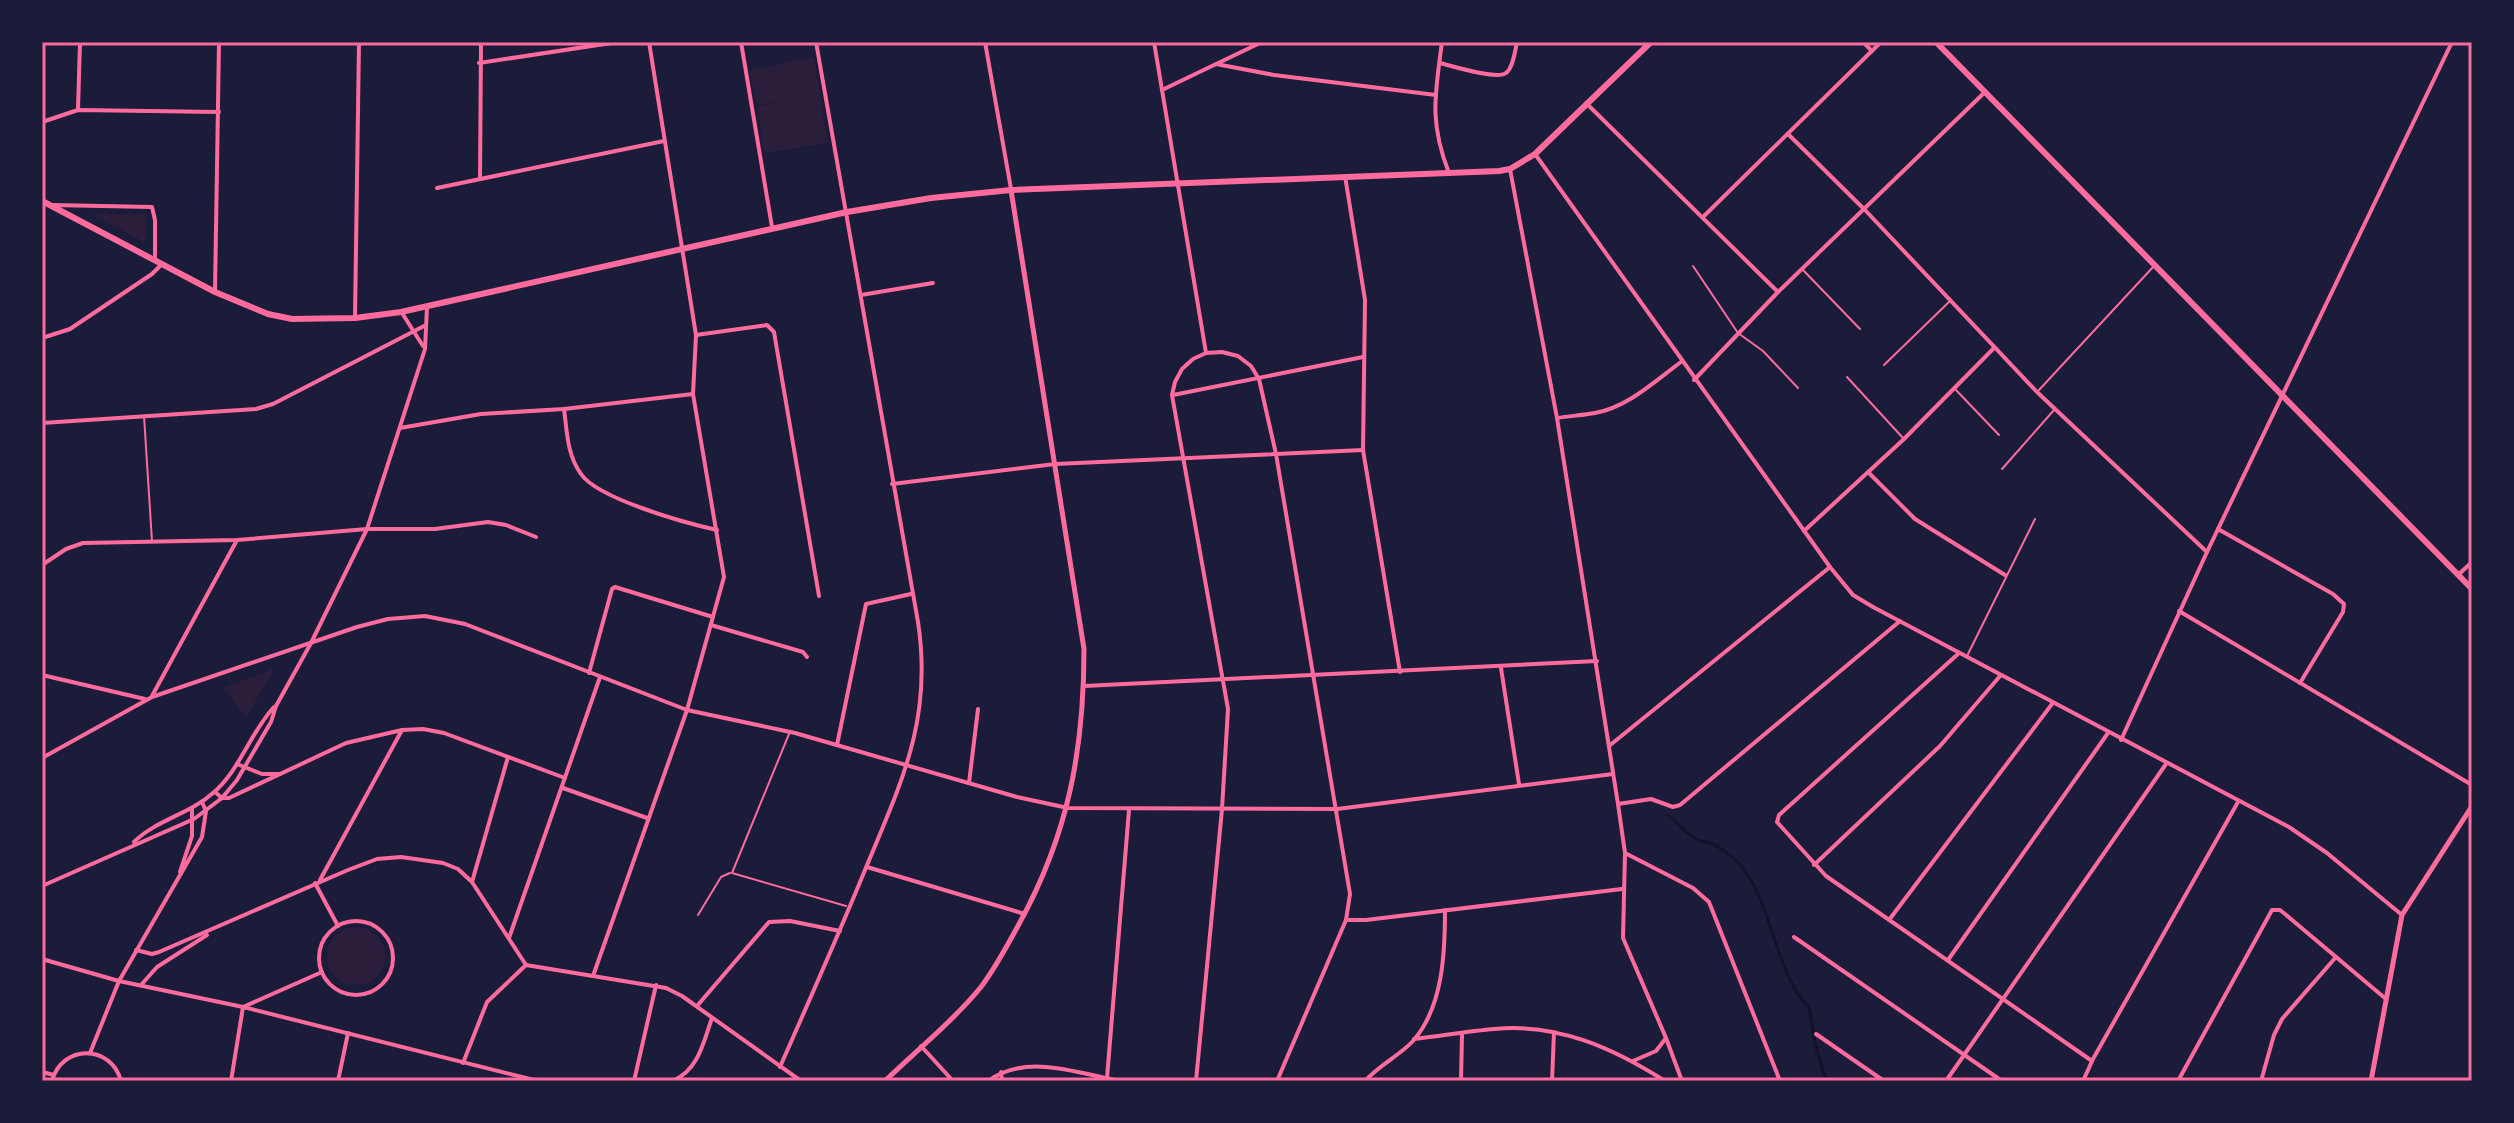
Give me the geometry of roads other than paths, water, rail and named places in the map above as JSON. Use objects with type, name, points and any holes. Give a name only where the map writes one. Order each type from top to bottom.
[{"type":"main road","points":[[46,203],[215,292],[268,314],[292,319],[355,318],[427,307],[847,212],[931,198],[1011,190],[1450,174],[1510,169],[1535,154],[1651,42]]},
{"type":"main road","points":[[1936,42],[2472,589]]},
{"type":"street","points":[[78,110],[80,42]]},
{"type":"street","points":[[215,292],[219,42]]},
{"type":"street","points":[[355,318],[359,42]]},
{"type":"street","points":[[480,179],[481,42]]},
{"type":"street","points":[[479,63],[618,42]]},
{"type":"street","points":[[593,976],[687,710],[724,577],[693,394],[696,335],[649,42]]},
{"type":"street","points":[[741,42],[772,230]]},
{"type":"street","points":[[780,1067],[908,765],[923,673],[922,649],[816,42]]},
{"type":"street","points":[[885,1081],[981,986],[1025,914],[1059,838],[1068,808],[1084,686],[1080,609],[985,42]]},
{"type":"street","points":[[1154,42],[1206,353]]},
{"type":"street","points":[[1162,90],[1262,42]]},
{"type":"street","points":[[1442,42],[1434,120],[1450,174]]},
{"type":"street","points":[[1439,63],[1504,75],[1509,71],[1517,42]]},
{"type":"street","points":[[1863,42],[1872,51]]},
{"type":"street","points":[[1703,218],[1881,42]]},
{"type":"street","points":[[2121,740],[2179,611],[2452,42]]},
{"type":"street","points":[[1216,64],[1274,75],[1436,95]]},
{"type":"street","points":[[1694,380],[1778,292],[1985,92]]},
{"type":"street","points":[[1586,103],[1778,292]]},
{"type":"street","points":[[42,122],[78,110],[219,112]]},
{"type":"street","points":[[1788,134],[1865,210],[2037,392],[2207,552]]},
{"type":"street","points":[[437,188],[664,141]]},
{"type":"street","points":[[1535,154],[1681,362],[1853,595],[1958,654],[2289,827],[2327,853],[2402,915]]},
{"type":"street","points":[[1510,169],[1557,418],[1597,661],[1625,853],[1622,928],[1626,949],[1682,1081]]},
{"type":"street","points":[[1345,176],[1365,300],[1363,450],[1400,672]]},
{"type":"street","points":[[42,338],[70,329],[152,274],[158,263],[152,207],[46,203]]},
{"type":"street","points":[[861,295],[933,283]]},
{"type":"street","points":[[42,886],[194,819],[222,798],[245,767],[271,722],[276,706],[367,529],[425,349],[427,307]]},
{"type":"street","points":[[401,312],[425,349]]},
{"type":"street","points":[[42,423],[256,409],[273,404],[426,325]]},
{"type":"street","points":[[696,335],[767,325],[774,332],[819,596]]},
{"type":"street","points":[[1804,531],[1869,473],[1994,348]]},
{"type":"street","points":[[1196,1081],[1222,809],[1228,709],[1172,395],[1182,369],[1193,359],[1206,353],[1222,352],[1238,356],[1251,366],[1259,379],[1276,454],[1350,894],[1346,920],[1277,1081]]},
{"type":"street","points":[[1172,395],[1363,357]]},
{"type":"street","points":[[1557,418],[1597,413],[1610,408],[1631,398],[1681,362]]},
{"type":"street","points":[[400,428],[481,414],[564,409],[693,394]]},
{"type":"street","points":[[564,409],[572,457],[591,485],[640,506],[717,530]]},
{"type":"street","points":[[892,484],[1055,464],[1363,450]]},
{"type":"street","points":[[1869,473],[1915,519],[2005,575]]},
{"type":"street","points":[[42,565],[66,549],[83,543],[237,540],[367,529],[435,529],[488,522],[506,525],[536,537]]},
{"type":"street","points":[[2218,529],[2333,594],[2344,604],[2343,612],[2300,683]]},
{"type":"street","points":[[149,698],[237,540]]},
{"type":"street","points":[[2458,575],[2472,562]]},
{"type":"street","points":[[1609,746],[1830,567]]},
{"type":"street","points":[[589,673],[615,587],[713,617]]},
{"type":"street","points":[[837,745],[865,606],[911,594]]},
{"type":"street","points":[[2179,611],[2472,785]]},
{"type":"street","points":[[42,758],[149,698],[388,619],[425,616],[465,624],[687,710],[837,745],[1068,808],[1337,809],[1613,774]]},
{"type":"street","points":[[1618,804],[1651,799],[1673,807],[1680,805],[1900,621]]},
{"type":"street","points":[[711,625],[803,652],[807,657]]},
{"type":"street","points":[[1958,654],[1779,815],[1777,822],[1814,865],[2092,1061]]},
{"type":"street","points":[[1084,686],[1597,661]]},
{"type":"street","points":[[1501,668],[1519,784]]},
{"type":"street","points":[[42,675],[149,698]]},
{"type":"street","points":[[1814,865],[1940,746],[2000,676]]},
{"type":"street","points":[[509,938],[600,677]]},
{"type":"street","points":[[1889,920],[2052,704]]},
{"type":"street","points":[[132,844],[141,835],[192,809],[215,792],[237,764],[263,719],[276,706]]},
{"type":"street","points":[[969,783],[978,709]]},
{"type":"street","points":[[215,792],[222,798],[229,798],[346,743],[402,730],[423,729],[444,733],[565,778]]},
{"type":"street","points":[[317,882],[402,730]]},
{"type":"street","points":[[1948,961],[2108,733]]},
{"type":"street","points":[[472,882],[509,757]]},
{"type":"street","points":[[237,764],[262,774],[286,772]]},
{"type":"street","points":[[1946,1081],[2166,764]]},
{"type":"street","points":[[562,788],[647,818]]},
{"type":"street","points":[[90,1053],[119,981],[202,837],[206,811],[202,802]]},
{"type":"street","points":[[2083,1081],[2238,802]]},
{"type":"street","points":[[2371,1081],[2402,915],[2472,806]]},
{"type":"street","points":[[177,881],[189,846],[194,819],[192,809]]},
{"type":"street","points":[[1107,1078],[1130,809]]},
{"type":"street","points":[[1625,853],[1693,888],[1709,902],[1780,1081]]},
{"type":"street","points":[[136,950],[152,954],[377,859],[401,857],[443,863],[458,869],[472,882],[526,965],[656,985],[674,992],[801,1081]]},
{"type":"street","points":[[867,867],[1025,914]]},
{"type":"street","points":[[317,882],[338,926]]},
{"type":"street","points":[[1346,920],[1623,889]]},
{"type":"street","points":[[1365,1081],[1414,1039],[1428,1014],[1438,987],[1445,944],[1445,910]]},
{"type":"street","points":[[2178,1081],[2270,912],[2280,910],[2386,999]]},
{"type":"street","points":[[697,1006],[769,922],[790,921],[840,931]]},
{"type":"street","points":[[362,922],[383,932],[390,942],[393,965],[382,986],[360,995],[337,990],[322,972],[319,962],[323,941],[338,926],[362,922]]},
{"type":"street","points":[[140,986],[157,967],[219,928]]},
{"type":"street","points":[[1794,937],[2002,1081]]},
{"type":"street","points":[[152,954],[157,967]]},
{"type":"street","points":[[2261,1081],[2274,1035],[2282,1019],[2336,957]]},
{"type":"street","points":[[42,959],[119,981],[243,1007],[538,1081]]},
{"type":"street","points":[[463,1063],[487,1002],[526,965]]},
{"type":"street","points":[[243,1007],[322,972]]},
{"type":"street","points":[[634,1081],[656,985]]},
{"type":"street","points":[[231,1081],[243,1007]]},
{"type":"street","points":[[673,1081],[695,1065],[712,1018]]},
{"type":"street","points":[[1414,1039],[1504,1029],[1554,1032],[1586,1040],[1633,1061],[1665,1081]]},
{"type":"street","points":[[1552,1081],[1554,1032]]},
{"type":"street","points":[[338,1081],[348,1033]]},
{"type":"street","points":[[1461,1081],[1462,1034]]},
{"type":"street","points":[[1816,1034],[1884,1081]]},
{"type":"street","points":[[1633,1061],[1656,1051],[1666,1038]]},
{"type":"street","points":[[921,1046],[953,1081]]},
{"type":"street","points":[[42,1072],[53,1078],[68,1057],[90,1053],[112,1063],[121,1081]]},
{"type":"street","points":[[988,1081],[1001,1072],[1037,1066],[1120,1081]]},
{"type":"street","points":[[1001,1072],[1002,1081]]},
{"type":"street","points":[[502,1081],[503,1074]]},
{"type":"lane","points":[[2037,392],[2155,265]]},
{"type":"lane","points":[[1693,266],[1738,333],[1763,351],[1798,388]]},
{"type":"lane","points":[[1802,269],[1860,329]]},
{"type":"lane","points":[[1884,365],[1950,301]]},
{"type":"lane","points":[[1847,377],[1904,439]]},
{"type":"lane","points":[[1954,388],[1999,435]]},
{"type":"lane","points":[[2002,469],[2055,409]]},
{"type":"lane","points":[[144,415],[152,542]]},
{"type":"lane","points":[[1966,658],[2035,519]]},
{"type":"lane","points":[[732,873],[789,733]]},
{"type":"lane","points":[[698,915],[721,877],[732,873],[850,907]]},
{"type":"waterway","points":[[1668,815],[1696,839],[1713,844],[1728,854],[1750,879],[1786,971],[1809,1006],[1826,1081]]}]
